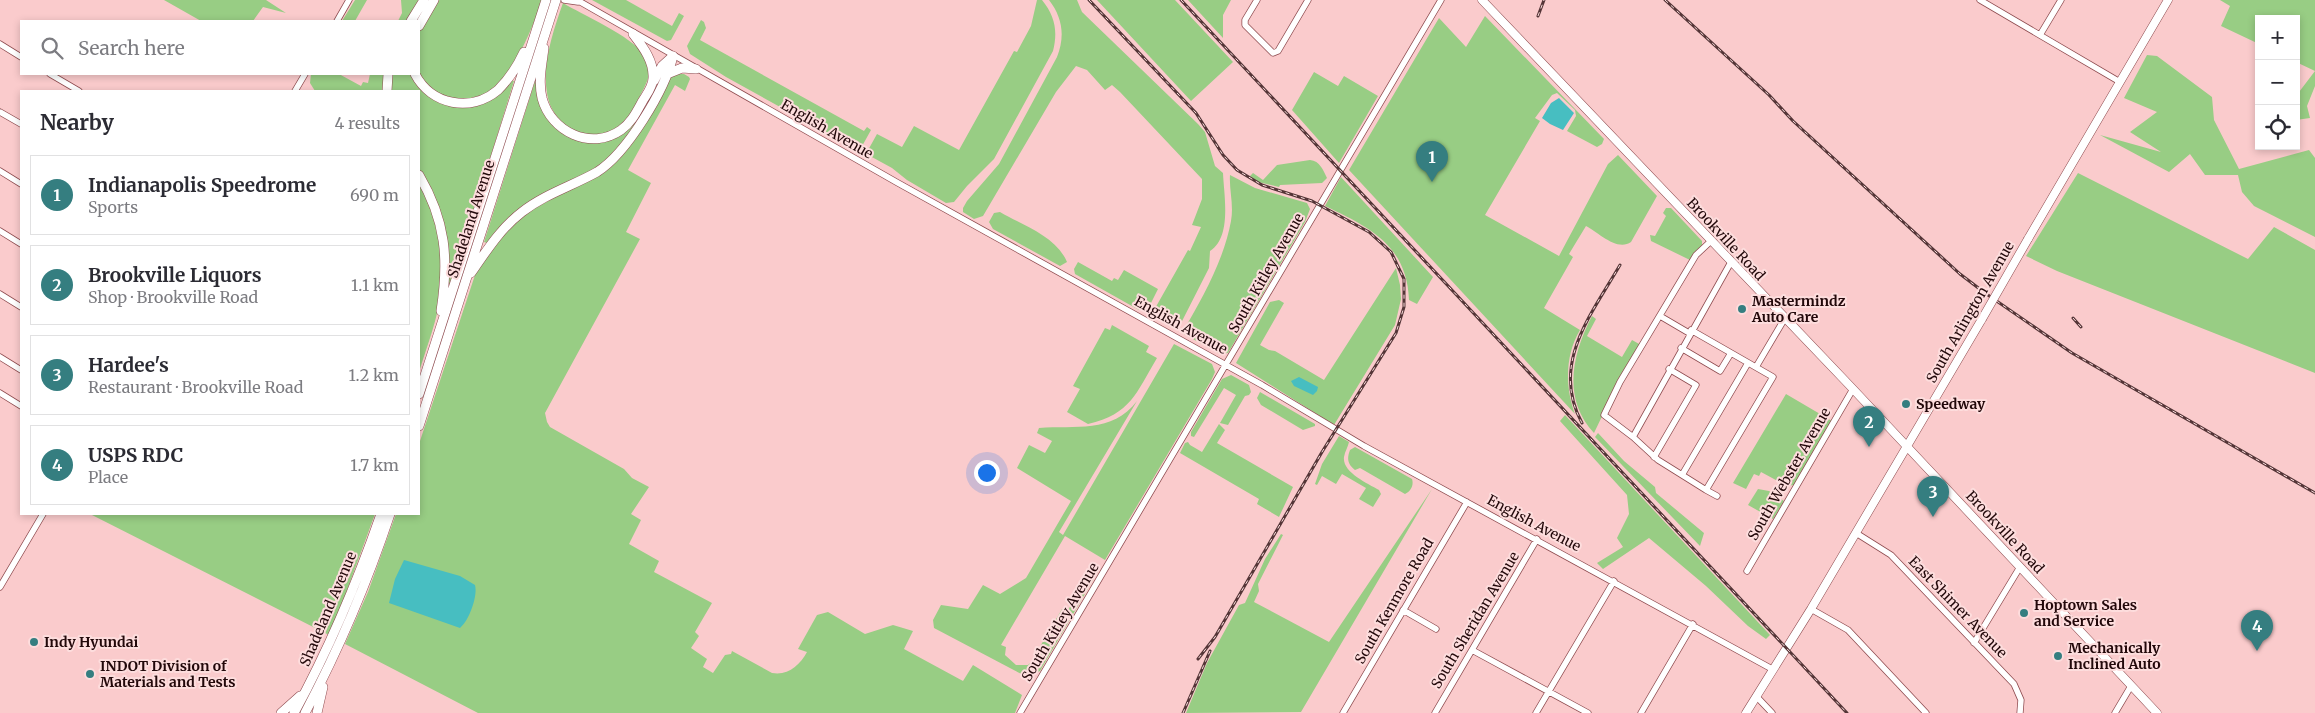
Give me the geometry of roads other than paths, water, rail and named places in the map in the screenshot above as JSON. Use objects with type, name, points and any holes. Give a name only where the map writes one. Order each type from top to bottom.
[{"type":"highway","points":[[412,20],[424,0]]},
{"type":"highway","points":[[420,24],[434,0]]},
{"type":"highway","points":[[417,75],[428,92],[443,100],[462,104],[481,100],[496,91],[511,75],[548,5],[556,0]]},
{"type":"highway","points":[[548,5],[549,21],[540,88],[549,115],[556,124],[580,137],[596,139],[615,134],[632,118],[662,66],[673,56]]},
{"type":"highway","name":"Shadeland Avenue","points":[[420,423],[549,21]]},
{"type":"highway","name":"Shadeland Avenue","points":[[420,391],[538,24]]},
{"type":"highway","points":[[634,34],[649,57],[653,70],[653,83]]},
{"type":"highway","points":[[466,282],[493,241],[519,214],[541,199],[598,171],[617,156],[633,136],[667,75],[673,56]]},
{"type":"highway","points":[[667,75],[682,68],[696,69]]},
{"type":"highway","points":[[387,90],[388,75]]},
{"type":"highway","points":[[420,177],[438,213],[445,251],[444,289],[435,343]]},
{"type":"highway","name":"Shadeland Avenue","points":[[294,713],[310,684],[350,596],[381,515]]},
{"type":"highway","name":"Shadeland Avenue","points":[[305,713],[326,674],[361,594],[390,515]]},
{"type":"highway","points":[[316,713],[326,674]]},
{"type":"highway","points":[[281,713],[297,700],[310,684]]},
{"type":"main road","name":"Brookville Road","points":[[1482,0],[1854,390],[2157,713]]},
{"type":"main road","name":"South Arlington Avenue","points":[[1746,713],[1856,533],[2168,0]]},
{"type":"street","points":[[337,20],[349,0]]},
{"type":"street","name":"English Avenue","points":[[564,0],[577,1],[910,190],[1226,365],[1339,432],[1693,624],[1772,669]]},
{"type":"street","points":[[1257,0],[1245,20],[1245,25],[1270,52],[1275,53],[1308,0]]},
{"type":"street","name":"South Kitley Avenue","points":[[1020,713],[1441,0]]},
{"type":"street","points":[[1980,0],[2120,82]]},
{"type":"street","points":[[2040,35],[2060,0]]},
{"type":"street","points":[[0,44],[20,56]]},
{"type":"street","points":[[52,75],[77,90]]},
{"type":"street","points":[[296,90],[305,75]]},
{"type":"street","points":[[0,112],[20,123]]},
{"type":"street","points":[[0,171],[20,183]]},
{"type":"street","points":[[0,232],[20,243]]},
{"type":"street","points":[[1711,241],[1696,255],[1620,382],[1604,415],[1654,457],[1717,496]]},
{"type":"street","points":[[1632,437],[1730,262]]},
{"type":"street","points":[[0,294],[20,306]]},
{"type":"street","points":[[1660,316],[1773,377],[1706,490]]},
{"type":"street","points":[[1756,367],[1784,318]]},
{"type":"street","points":[[1681,348],[1720,371],[1731,353]]},
{"type":"street","points":[[0,357],[20,369]]},
{"type":"street","points":[[1682,475],[1748,363]]},
{"type":"street","points":[[1654,457],[1696,385],[1669,369]]},
{"type":"street","name":"South Webster Avenue","points":[[1747,571],[1854,390]]},
{"type":"street","points":[[0,393],[20,405]]},
{"type":"street","name":"South Kenmore Road","points":[[1343,713],[1467,502]]},
{"type":"street","points":[[0,587],[42,515]]},
{"type":"street","name":"East Shimer Avenue","points":[[1856,533],[1891,555],[2016,686],[2021,700],[2020,713]]},
{"type":"street","name":"South Sheridan Avenue","points":[[1435,713],[1537,540]]},
{"type":"street","points":[[1974,643],[2015,571],[2020,567]]},
{"type":"street","points":[[1536,713],[1614,581]]},
{"type":"street","points":[[1811,609],[1848,630],[1926,713]]},
{"type":"street","points":[[1403,610],[1436,630]]},
{"type":"street","points":[[1641,713],[1693,624]]},
{"type":"street","points":[[1472,650],[1588,713]]},
{"type":"street","points":[[2115,713],[2131,686]]},
{"type":"street","points":[[1756,696],[1772,713]]},
{"type":"water","points":[[1559,98],[1574,113],[1563,130],[1542,118],[1551,103]]},
{"type":"water","points":[[1299,377],[1318,387],[1313,395],[1294,386],[1291,381]]},
{"type":"water","points":[[404,560],[460,576],[475,585],[476,590],[472,608],[467,620],[460,628],[389,603],[395,579]]},
{"type":"railway","points":[[1089,0],[1196,113],[1223,155],[1237,170],[1262,185],[1312,201],[1369,232],[1391,252],[1404,279],[1404,307],[1396,333],[1322,452],[1215,637],[1198,659]]},
{"type":"railway","points":[[1181,0],[1847,713]]},
{"type":"railway","points":[[1538,16],[1544,0]]},
{"type":"railway","points":[[1665,0],[1769,95],[1793,121],[1960,274],[1985,293],[2072,353],[2315,493]]},
{"type":"railway","points":[[1582,423],[1573,401],[1570,380],[1572,360],[1587,321],[1620,265]]},
{"type":"railway","points":[[2073,318],[2081,327]]},
{"type":"railway","points":[[1183,713],[1210,651]]},
{"type":"place","name":"Indianapolis Speedrome","points":[[1432,182]]},
{"type":"place","name":"Mastermindz Auto Care","points":[[1742,309]]},
{"type":"place","name":"Speedway","points":[[1906,404]]},
{"type":"place","name":"Brookville Liquors","points":[[1869,447]]},
{"type":"place","name":"Hardee's","points":[[1933,517]]},
{"type":"place","name":"Hoptown Sales and Service","points":[[2024,613]]},
{"type":"place","name":"Indy Hyundai","points":[[34,642]]},
{"type":"place","name":"USPS RDC","points":[[2257,651]]},
{"type":"place","name":"Mechanically Inclined Auto","points":[[2058,656]]},
{"type":"place","name":"INDOT Division of Materials and Tests","points":[[90,674]]}]
